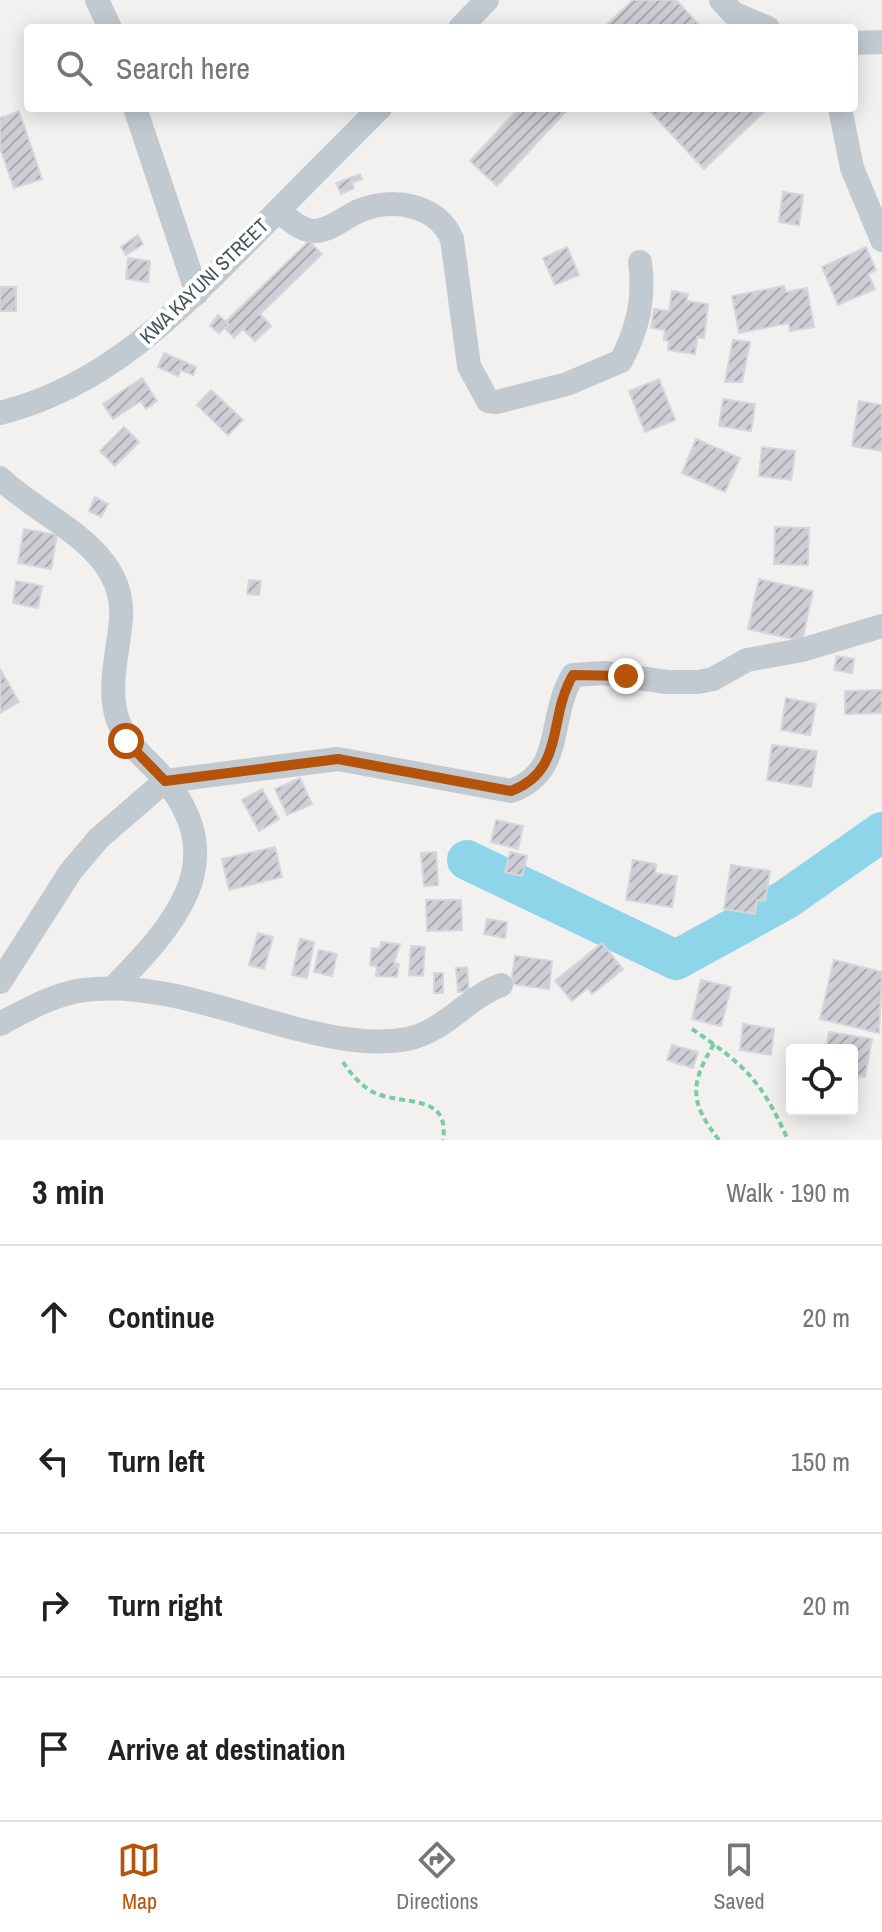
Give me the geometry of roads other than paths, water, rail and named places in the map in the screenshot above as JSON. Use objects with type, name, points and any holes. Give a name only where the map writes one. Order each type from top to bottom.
[{"type":"street","points":[[97,0],[108,24]]},
{"type":"street","points":[[464,24],[487,0]]},
{"type":"street","points":[[721,0],[733,13],[759,24]]},
{"type":"street","points":[[858,43],[882,42]]},
{"type":"street","points":[[136,112],[197,293]]},
{"type":"street","name":"KWA KAYUNI STREET","points":[[0,413],[40,403],[88,379],[140,344],[197,293],[376,112]]},
{"type":"street","points":[[841,112],[852,168],[882,240]]},
{"type":"street","points":[[278,211],[309,230],[327,228],[363,209],[399,205],[417,206],[445,224],[452,239],[469,366],[488,401],[497,402],[567,384],[621,361],[640,311],[643,284],[640,262]]},
{"type":"street","points":[[0,478],[92,549],[113,572],[122,614],[113,682],[116,713],[126,741],[165,781],[187,814],[196,847],[190,882],[178,915],[113,988]]},
{"type":"street","points":[[0,982],[71,871],[115,822],[165,781],[338,759],[511,791],[529,784],[545,768],[557,708],[573,675],[604,673],[667,682],[698,682],[713,679],[747,660],[802,650],[882,626]]},
{"type":"street","points":[[0,1024],[53,997],[113,988],[150,992],[326,1036],[386,1041],[409,1039],[429,1032],[480,993],[501,985]]},
{"type":"waterway","points":[[467,860],[676,960],[785,900],[882,832]]}]
